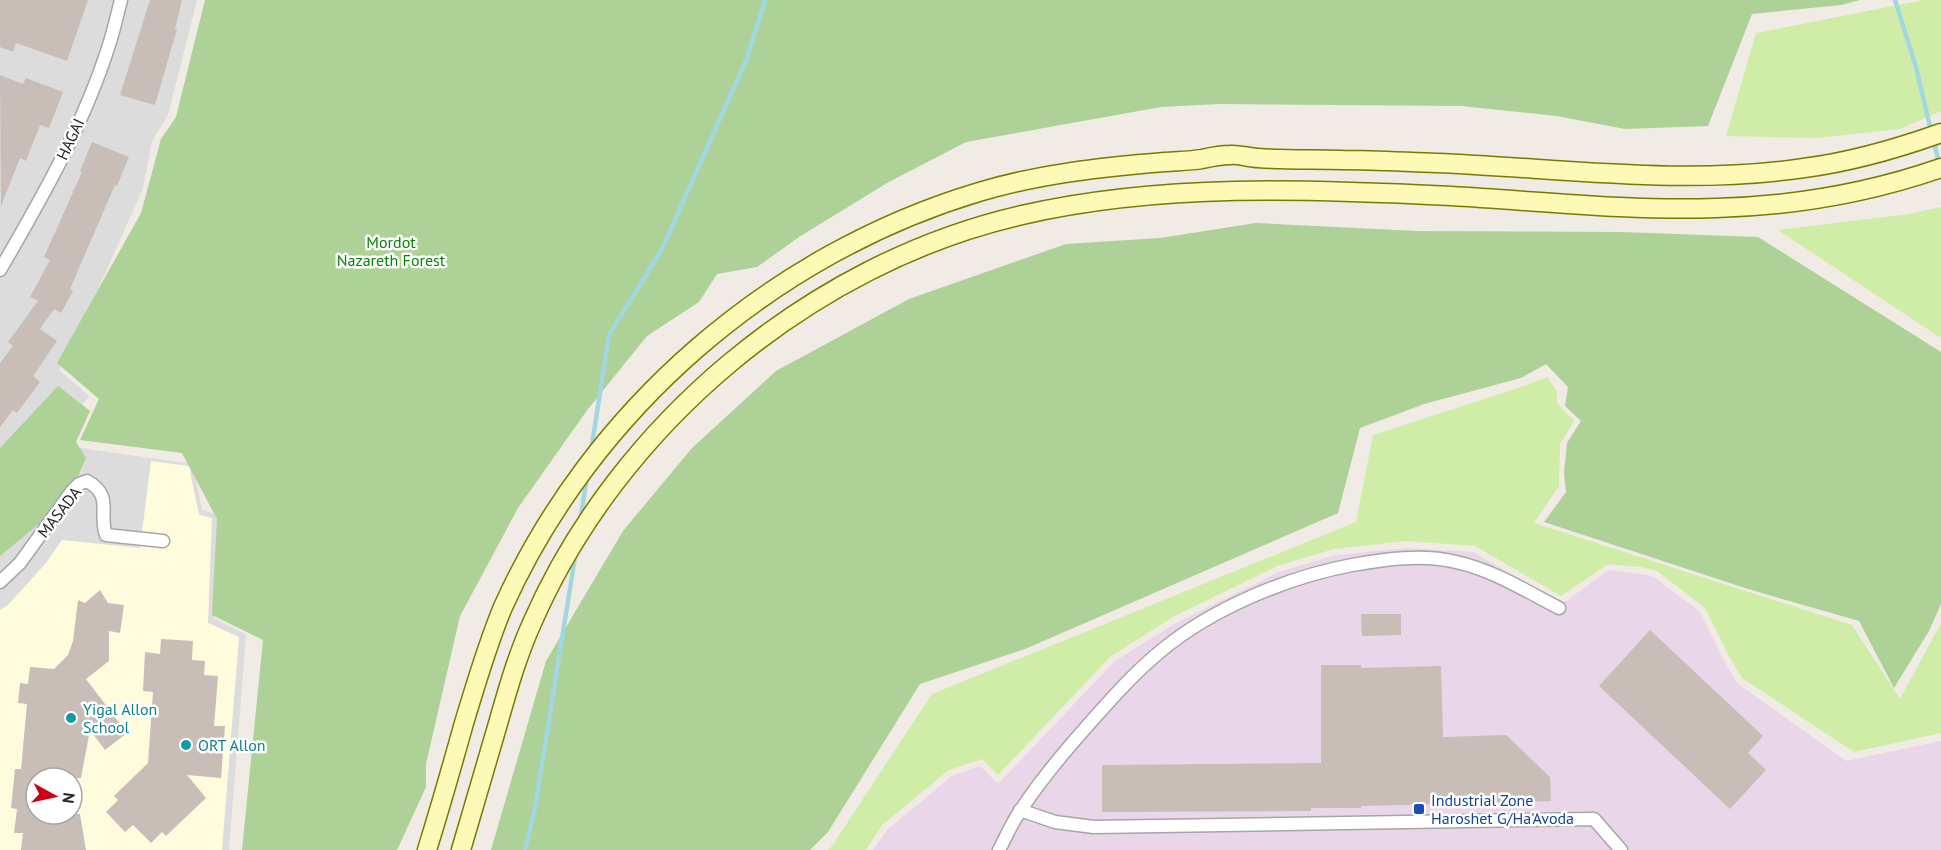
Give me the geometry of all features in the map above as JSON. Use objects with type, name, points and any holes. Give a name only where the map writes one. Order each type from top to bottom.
[{"type":"main road","points":[[427,850],[493,633],[518,576],[551,519],[584,470],[621,424],[669,374],[730,321],[754,302],[806,269],[876,231],[930,208],[1012,184],[1101,169],[1231,154],[1255,158],[1714,176],[1773,172],[1862,158],[1941,134]]},
{"type":"main road","points":[[461,850],[514,670],[529,629],[563,563],[610,490],[646,446],[691,398],[773,328],[813,302],[890,261],[941,239],[1019,215],[1074,205],[1160,195],[1256,191],[1348,192],[1618,206],[1715,208],[1776,204],[1839,195],[1869,189],[1941,168]]},
{"type":"street","name":"HAGAI","points":[[0,270],[34,212],[65,151],[109,45],[121,0]]},
{"type":"street","name":"MASADA","points":[[0,582],[20,563],[72,491],[79,484],[87,481],[95,485],[102,495],[105,535],[163,541]]},
{"type":"street","points":[[999,850],[1020,810],[1070,746],[1121,688],[1163,649],[1212,616],[1276,586],[1333,568],[1377,560],[1425,557],[1456,562],[1494,574],[1559,608]]},
{"type":"street","points":[[1020,810],[1055,822],[1094,827],[1594,819],[1621,850]]},
{"type":"shaded area","points":[[0,0],[197,0],[168,115],[152,141],[143,188],[59,370],[89,396],[53,444],[193,464],[202,510],[219,515],[214,618],[246,635],[229,850],[0,850]]},
{"type":"shaded area","points":[[151,461],[189,466],[199,515],[212,518],[208,623],[239,637],[222,850],[0,850],[0,610],[9,604],[45,564],[62,540],[140,548]]},
{"type":"shaded area","points":[[1407,548],[1473,552],[1562,604],[1609,570],[1654,577],[1700,612],[1737,683],[1846,761],[1941,741],[1941,850],[873,850],[887,830],[952,776],[980,766],[998,784],[1115,661],[1176,623],[1279,572],[1335,555]]},
{"type":"green space","name":"Mordot Nazareth Forest","points":[[205,0],[1860,0],[1841,5],[1752,14],[1708,126],[1625,129],[1557,116],[1461,106],[1219,104],[1161,107],[966,142],[887,183],[799,237],[757,267],[717,274],[699,302],[647,336],[588,409],[518,508],[460,616],[426,764],[426,787],[397,850],[242,850],[263,640],[212,615],[217,519],[182,453],[80,440],[99,399],[57,363],[141,213],[161,139],[176,117]]},
{"type":"green space","points":[[1923,0],[1941,0],[1941,111],[1900,129],[1816,138],[1726,136],[1756,33]]},
{"type":"green space","points":[[1941,207],[1941,338],[1778,230],[1909,214]]},
{"type":"green space","points":[[1256,223],[1417,231],[1622,232],[1758,237],[1941,352],[1941,604],[1929,631],[1894,688],[1859,621],[1748,589],[1544,522],[1566,492],[1564,473],[1567,443],[1581,421],[1565,406],[1568,387],[1546,364],[1521,378],[1424,404],[1360,428],[1338,513],[1025,649],[920,684],[828,832],[810,850],[491,850],[546,661],[623,531],[692,448],[776,371],[909,299],[1066,244],[1160,238]]},
{"type":"green space","points":[[1547,377],[1557,391],[1557,403],[1574,421],[1560,444],[1559,486],[1534,523],[1852,625],[1900,699],[1941,623],[1941,733],[1854,752],[1742,678],[1705,608],[1657,571],[1608,564],[1561,596],[1475,546],[1406,541],[1334,549],[1277,566],[1173,617],[1111,656],[998,775],[982,759],[949,770],[882,825],[866,850],[828,850],[932,694],[1356,522],[1373,435]]},
{"type":"green space","points":[[58,386],[90,411],[76,442],[86,458],[75,483],[51,514],[0,556],[0,448]]},
{"type":"building","points":[[0,0],[88,0],[67,61],[16,43],[13,52],[0,47]]},
{"type":"building","points":[[150,0],[182,0],[175,29],[177,29],[155,105],[120,95]]},
{"type":"building","points":[[0,75],[23,84],[26,78],[63,92],[49,128],[40,125],[26,161],[20,158],[1,206]]},
{"type":"building","points":[[92,142],[129,157],[70,289],[73,291],[61,313],[54,309],[40,329],[57,341],[33,376],[40,382],[17,413],[13,410],[0,427],[0,363],[13,346],[8,342],[38,301],[30,297],[50,260],[44,257],[82,172],[80,171]]},
{"type":"building","name":"Yigal Allon School","points":[[100,590],[108,603],[124,605],[120,633],[109,631],[109,661],[86,679],[127,733],[105,750],[90,730],[83,766],[24,766],[24,826],[82,826],[86,850],[21,850],[23,833],[14,833],[17,809],[11,808],[15,769],[21,769],[27,704],[18,703],[20,683],[28,684],[30,667],[54,669],[68,655],[73,641],[78,600],[85,603]]},
{"type":"building","points":[[1361,614],[1401,614],[1401,635],[1362,636]]},
{"type":"building","points":[[1650,630],[1763,736],[1748,753],[1766,770],[1730,809],[1599,686]]},
{"type":"building","name":"ORT Allon","points":[[161,639],[193,641],[192,660],[205,661],[204,675],[218,676],[214,726],[225,726],[221,778],[187,775],[206,798],[166,836],[162,832],[151,843],[133,825],[125,832],[106,812],[118,800],[114,796],[148,763],[153,692],[143,691],[145,652],[160,654]]},
{"type":"building","points":[[1321,665],[1361,665],[1361,668],[1441,666],[1443,737],[1506,735],[1550,777],[1551,801],[1311,808],[1311,811],[1102,812],[1102,765],[1321,763]]},
{"type":"waterway","points":[[591,451],[609,335],[661,251],[747,58],[765,0]]},
{"type":"waterway","points":[[1895,0],[1916,67],[1931,131]]},
{"type":"waterway","points":[[1933,139],[1939,163]]},
{"type":"waterway","points":[[580,522],[587,477]]},
{"type":"waterway","points":[[525,850],[535,808],[575,557]]},
{"type":"place","name":"Yigal Allon School","points":[[71,718]]},
{"type":"place","name":"ORT Allon","points":[[186,745]]},
{"type":"place","name":"Industrial Zone Haroshet G/Ha'Avoda","points":[[1419,809]]}]
